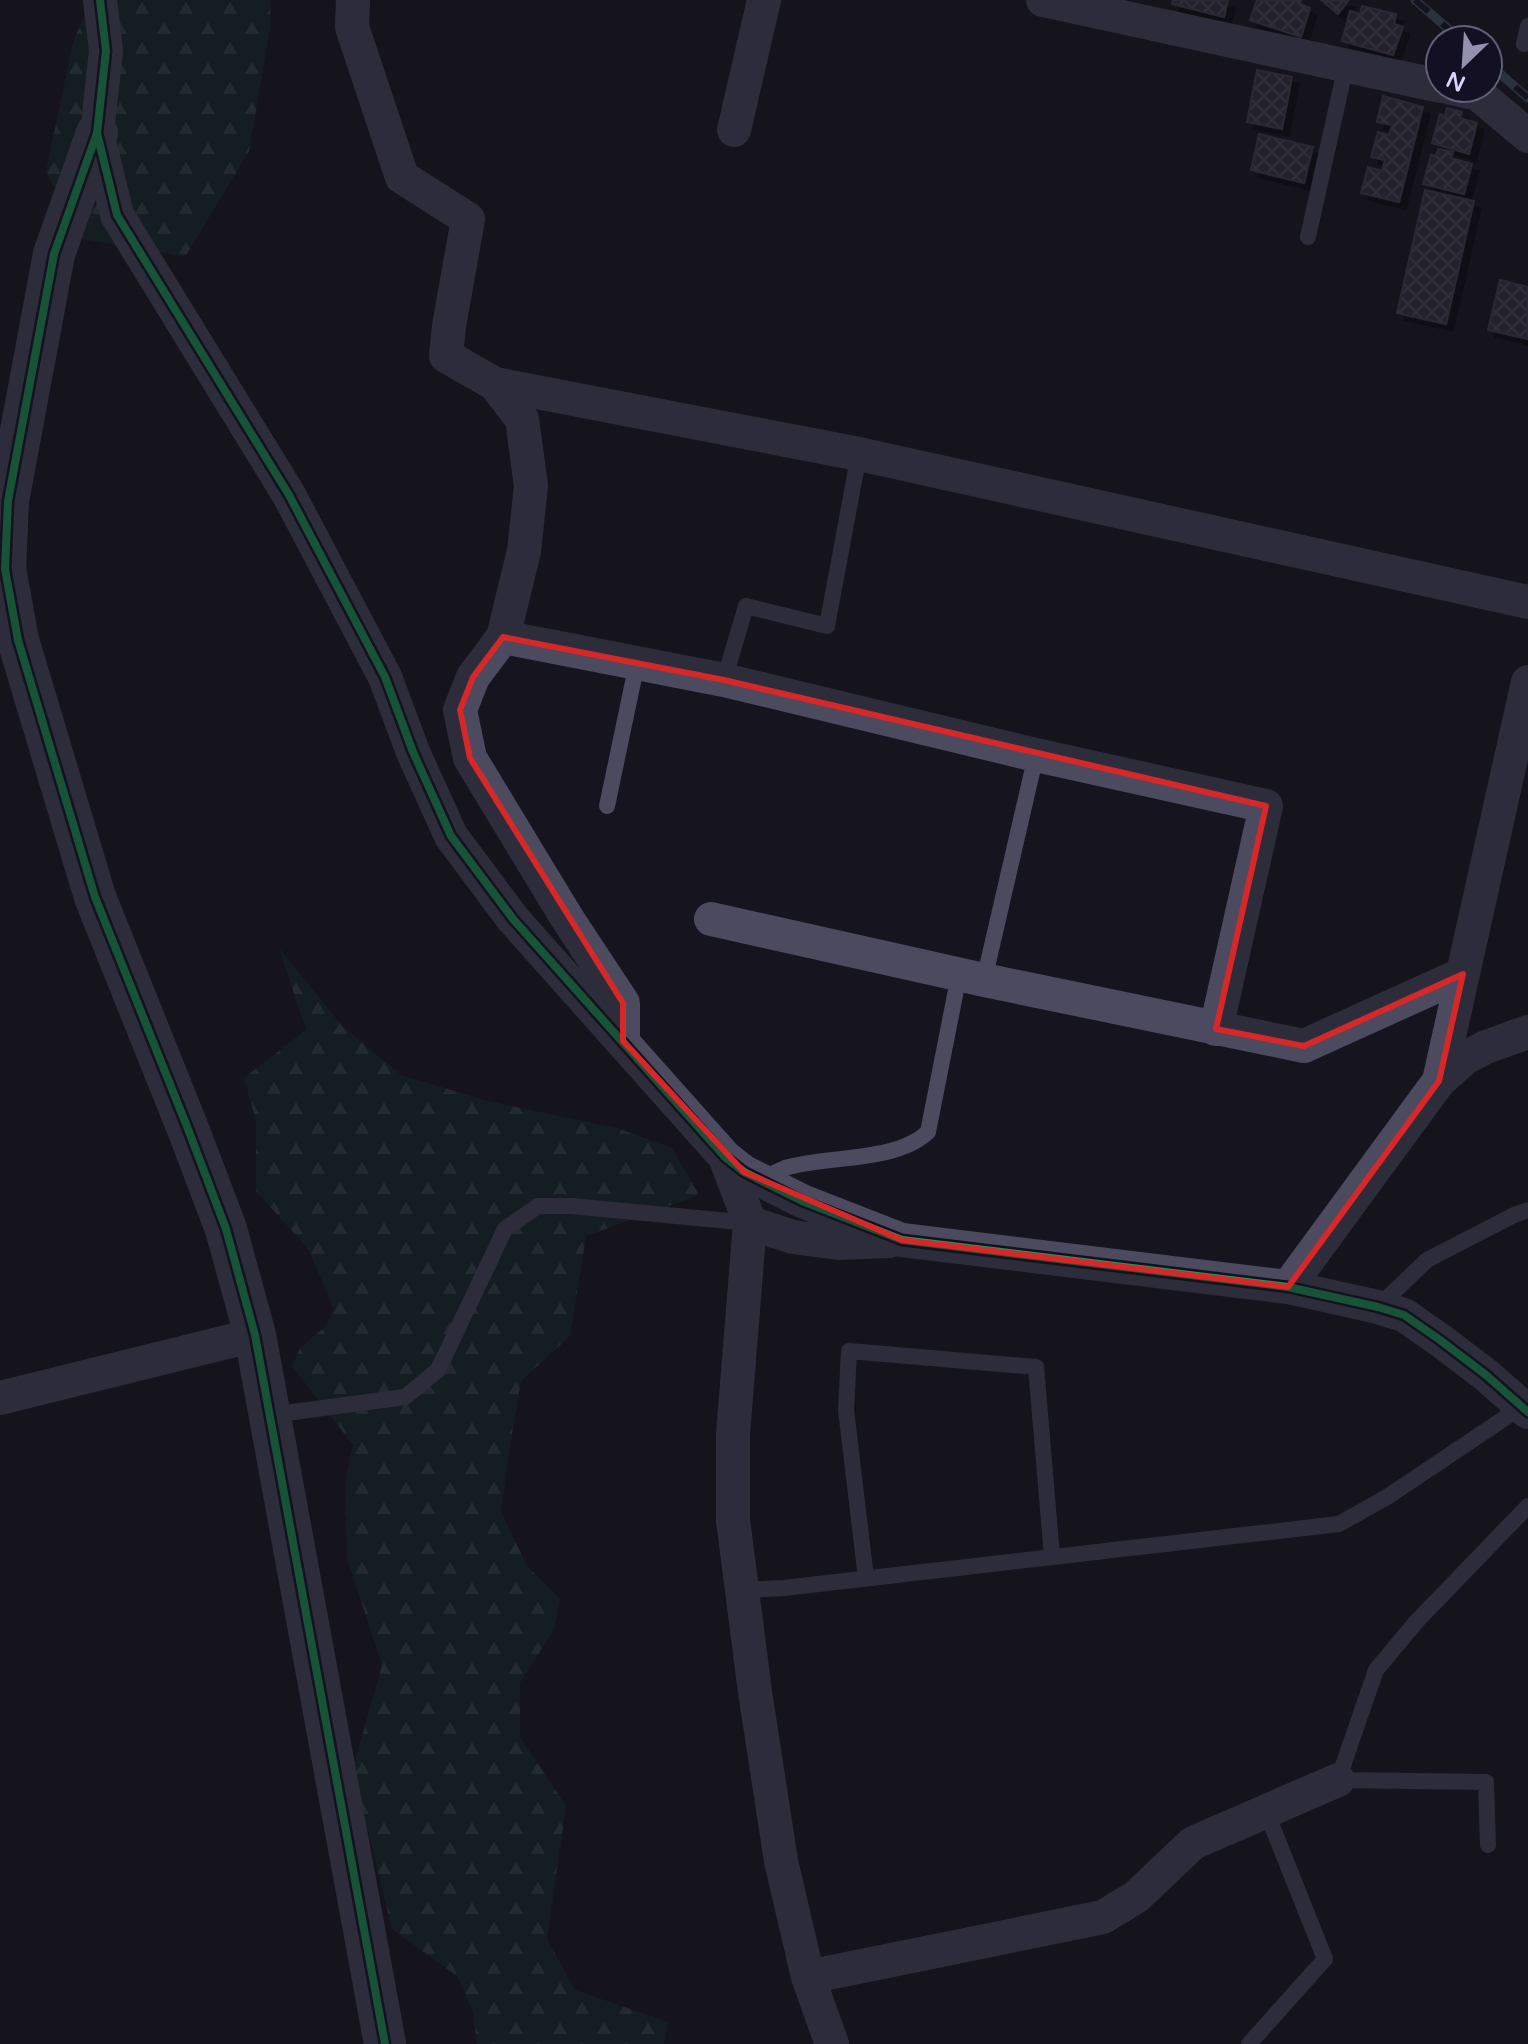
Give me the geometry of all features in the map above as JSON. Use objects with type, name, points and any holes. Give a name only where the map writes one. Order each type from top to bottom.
[{"type":"street","points":[[100,0],[106,51],[97,133],[54,254],[8,501],[5,569],[18,640],[95,897],[226,1229],[255,1335],[385,2044]]},
{"type":"street","points":[[353,0],[352,27],[402,177],[468,219],[446,356],[495,384],[859,454],[1528,602]]},
{"type":"street","points":[[734,130],[764,0]]},
{"type":"street","points":[[1043,0],[1424,82]]},
{"type":"street","points":[[1490,104],[1528,136]]},
{"type":"street","points":[[97,133],[117,215],[289,495],[385,677],[413,752],[451,836],[513,919],[725,1157],[744,1172],[802,1201],[902,1240]]},
{"type":"street","points":[[495,384],[522,419],[531,486],[524,551],[503,637],[473,677],[460,710],[470,758],[567,918],[623,1003],[623,1041]]},
{"type":"street","points":[[503,637],[724,680],[1036,755],[1266,806],[1216,1029]]},
{"type":"street","points":[[1439,1081],[1528,682]]},
{"type":"street","points":[[711,919],[1304,1046],[1463,974]]},
{"type":"street","points":[[1288,1287],[1439,1081],[1465,1058],[1528,1032]]},
{"type":"street","points":[[725,1157],[750,1223],[733,1434],[733,1520],[781,1861],[808,1977],[832,2044]]},
{"type":"street","points":[[750,1223],[793,1237],[838,1243],[902,1240],[1288,1287],[1378,1307],[1404,1315],[1526,1407]]},
{"type":"street","points":[[0,1398],[255,1335]]},
{"type":"street","points":[[808,1977],[1103,1917],[1136,1897],[1193,1843],[1338,1780]]},
{"type":"lane","points":[[1524,44],[1528,26]]},
{"type":"lane","points":[[1308,237],[1346,65]]},
{"type":"lane","points":[[724,680],[746,606],[827,626],[859,454]]},
{"type":"lane","points":[[607,806],[637,663]]},
{"type":"lane","points":[[760,1180],[786,1168],[888,1151],[916,1142],[928,1132],[1036,755]]},
{"type":"lane","points":[[270,1415],[405,1397],[438,1370],[505,1229],[538,1206],[571,1206],[750,1223]]},
{"type":"lane","points":[[1378,1307],[1427,1260],[1528,1210]]},
{"type":"lane","points":[[866,1578],[846,1410],[849,1351],[1036,1367],[1052,1556]]},
{"type":"lane","points":[[742,1590],[784,1588],[1339,1524],[1387,1497],[1526,1407]]},
{"type":"lane","points":[[1488,1845],[1486,1782],[1338,1780],[1376,1670],[1417,1621],[1528,1506]]},
{"type":"lane","points":[[1249,2044],[1325,1959],[1266,1811]]},
{"type":"highlighted area","points":[[503,637],[724,680],[1266,806],[1216,1029],[1304,1046],[1463,974],[1439,1081],[1288,1287],[902,1240],[744,1172],[623,1041],[623,1003],[470,758],[460,710],[473,677]]},
{"type":"green space","points":[[91,0],[270,0],[271,22],[249,151],[185,257],[83,239],[46,172],[73,42]]},
{"type":"green space","points":[[279,948],[342,1026],[401,1075],[488,1101],[617,1128],[672,1148],[699,1195],[586,1236],[570,1336],[521,1381],[501,1512],[527,1566],[560,1599],[554,1629],[520,1683],[520,1737],[566,1806],[547,1939],[575,1990],[668,2022],[664,2044],[477,2044],[473,2011],[457,1976],[392,1929],[353,1769],[382,1665],[347,1558],[345,1483],[353,1445],[292,1366],[300,1348],[326,1326],[334,1310],[309,1250],[256,1191],[256,1120],[244,1078],[306,1030]]},
{"type":"building","points":[[1173,0],[1228,0],[1224,17],[1172,4]]},
{"type":"building","points":[[1257,0],[1301,0],[1300,4],[1310,8],[1301,37],[1250,20]]},
{"type":"building","points":[[1321,0],[1349,0],[1338,14]]},
{"type":"building","points":[[1362,6],[1396,14],[1394,24],[1403,27],[1393,55],[1342,41],[1350,11],[1360,14]]},
{"type":"building","points":[[1257,70],[1292,77],[1282,129],[1247,122]]},
{"type":"building","points":[[1383,96],[1423,107],[1399,202],[1361,193],[1368,167],[1382,171],[1385,160],[1371,157],[1378,132],[1389,135],[1392,125],[1377,122]]},
{"type":"building","points":[[1447,108],[1462,112],[1460,118],[1477,123],[1469,154],[1432,143],[1440,114],[1445,116]]},
{"type":"building","points":[[1259,134],[1313,147],[1304,183],[1251,170]]},
{"type":"building","points":[[1438,149],[1453,152],[1451,158],[1472,164],[1464,194],[1423,184],[1431,155],[1436,156]]},
{"type":"building","points":[[1425,190],[1474,201],[1446,324],[1397,313]]},
{"type":"building","points":[[1500,280],[1528,287],[1528,339],[1488,330]]},
{"type":"railway","points":[[1415,0],[1443,24]]},
{"type":"railway","points":[[1504,77],[1528,98]]},
{"type":"cycle path","points":[[100,0],[106,51],[97,133],[54,254],[8,501],[5,569],[18,640],[95,897],[226,1229],[255,1335],[385,2044]]},
{"type":"cycle path","points":[[97,133],[117,215],[289,495],[385,677],[413,752],[451,836],[513,919],[725,1157],[744,1172],[802,1201],[902,1240],[1288,1287],[1404,1315],[1486,1375],[1528,1412]]}]
